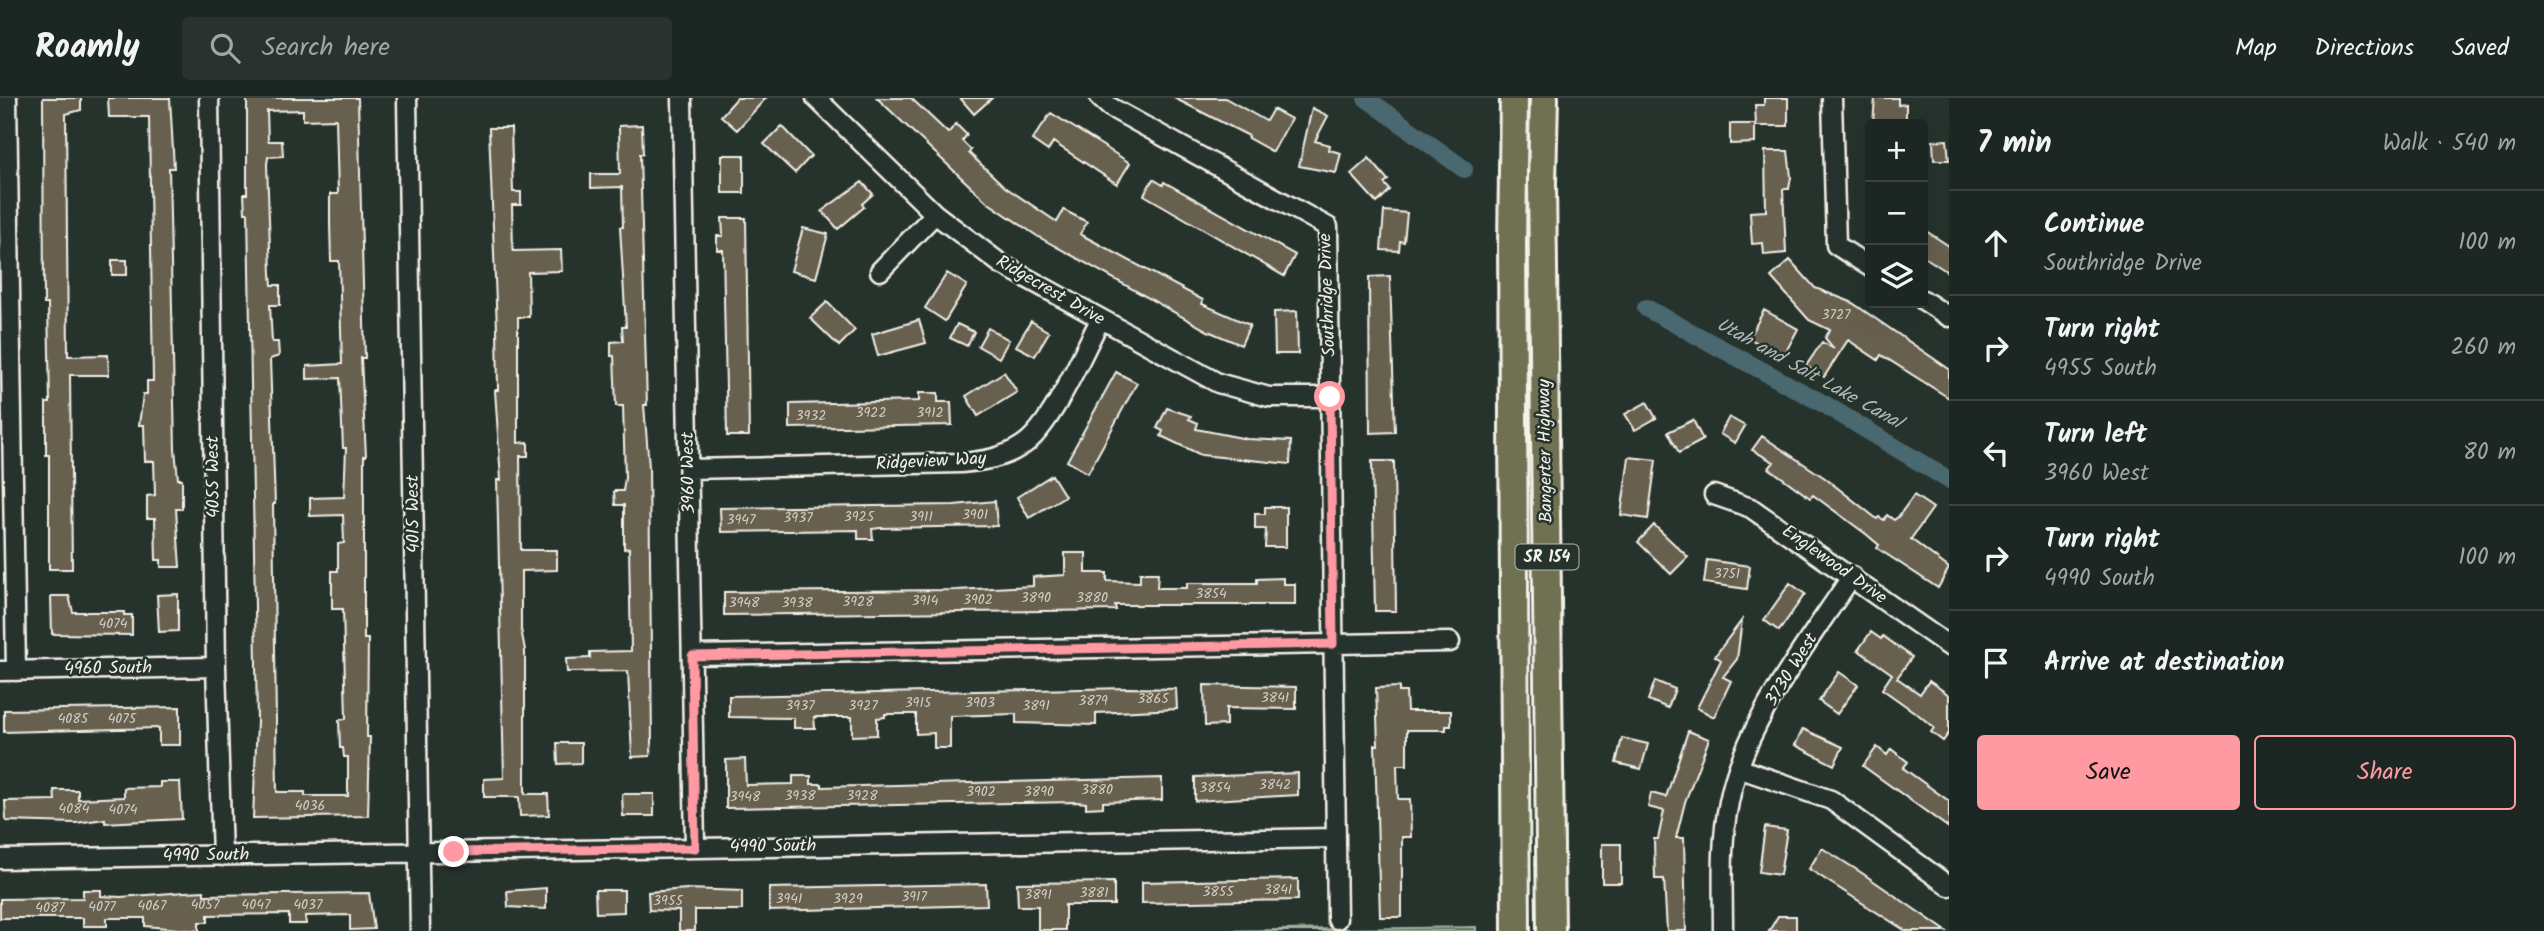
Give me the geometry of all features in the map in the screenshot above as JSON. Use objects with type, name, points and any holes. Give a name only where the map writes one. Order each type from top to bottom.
[{"type":"highway","points":[[1497,98],[1512,244]]},
{"type":"highway","name":"Bangerter Highway","points":[[1514,98],[1512,244],[1516,931]]},
{"type":"highway","name":"Bangerter Highway","points":[[1544,98],[1542,183],[1551,931]]},
{"type":"highway","points":[[1542,183],[1557,98]]},
{"type":"street","points":[[7,98],[8,671]]},
{"type":"street","name":"4055 West","points":[[209,98],[216,667],[222,856]]},
{"type":"street","name":"4015 West","points":[[407,98],[420,931]]},
{"type":"street","name":"3960 West","points":[[682,98],[695,848]]},
{"type":"street","name":"Ridgecrest Drive","points":[[816,98],[935,214],[1001,264],[1217,383],[1240,392],[1269,397],[1330,397]]},
{"type":"street","name":"Southridge Drive","points":[[1100,98],[1110,107],[1328,227],[1337,919]]},
{"type":"street","points":[[1832,98],[1836,245],[1865,264]]},
{"type":"street","points":[[880,271],[935,214]]},
{"type":"street","points":[[1928,303],[1949,317]]},
{"type":"street","name":"Ridgeview Way","points":[[689,469],[961,463],[1003,456],[1026,443],[1046,421],[1100,320]]},
{"type":"street","name":"Englewood Drive","points":[[1714,495],[1751,508],[1949,646]]},
{"type":"street","name":"3730 West","points":[[1723,931],[1723,839],[1729,800],[1738,768],[1771,700],[1852,576]]},
{"type":"street","points":[[692,656],[1450,642]]},
{"type":"street","name":"4960 South","points":[[8,671],[216,667]]},
{"type":"street","points":[[1738,768],[1832,800],[1949,886]]},
{"type":"street","name":"4990 South","points":[[0,859],[1335,838]]},
{"type":"green space","points":[[1476,927],[1476,931],[1212,931]]},
{"type":"building","points":[[43,98],[81,98],[81,110],[66,114],[68,356],[108,355],[109,375],[70,375],[72,569],[49,569],[46,403],[50,403],[48,304],[44,304]]},
{"type":"building","points":[[108,98],[170,98],[174,168],[169,168],[175,449],[178,479],[182,479],[182,509],[176,509],[180,567],[161,567],[161,560],[156,560],[155,518],[147,518],[147,496],[155,495],[154,461],[145,461],[144,425],[139,425],[143,394],[147,394],[147,381],[153,381],[149,117],[109,117]]},
{"type":"building","points":[[247,98],[358,98],[365,358],[361,358],[366,456],[364,639],[368,639],[368,816],[253,818],[257,721],[248,213],[245,213],[244,194],[247,194]],"holes":[[[303,110],[303,120],[336,119],[338,194],[330,194],[330,224],[331,261],[339,261],[342,364],[307,366],[307,379],[340,378],[343,448],[346,448],[344,497],[310,498],[310,516],[343,515],[344,543],[338,544],[338,571],[332,571],[332,609],[343,609],[346,719],[339,720],[340,748],[343,748],[344,757],[348,757],[348,796],[305,796],[305,792],[277,792],[275,504],[270,359],[279,356],[278,342],[272,342],[270,305],[280,305],[280,285],[272,285],[267,164],[268,157],[283,156],[282,141],[268,141],[267,111]]]},
{"type":"building","points":[[737,98],[766,98],[737,130],[721,116]]},
{"type":"building","points":[[877,98],[911,98],[948,133],[956,124],[967,135],[962,141],[971,150],[969,153],[1005,187],[1057,222],[1064,210],[1087,222],[1080,234],[1203,300],[1202,304],[1250,325],[1241,345],[1208,331],[1037,236],[987,202]]},
{"type":"building","points":[[960,98],[992,98],[974,114]]},
{"type":"building","points":[[1174,98],[1225,98],[1266,121],[1273,109],[1291,119],[1273,152],[1248,138],[1249,136]]},
{"type":"building","points":[[1764,98],[1788,98],[1788,126],[1756,126],[1755,105],[1764,105]]},
{"type":"building","points":[[1875,98],[1898,98],[1898,105],[1906,104],[1906,119],[1873,119]]},
{"type":"building","points":[[1312,108],[1328,116],[1315,141],[1330,145],[1329,150],[1341,153],[1336,173],[1299,166]]},
{"type":"building","points":[[1051,113],[1130,163],[1117,184],[1053,142],[1048,151],[1032,140]]},
{"type":"building","points":[[1730,124],[1755,124],[1755,143],[1730,144]]},
{"type":"building","points":[[642,125],[643,154],[640,154],[647,405],[644,405],[649,467],[652,744],[650,756],[632,757],[628,671],[567,672],[566,659],[590,658],[590,652],[631,651],[629,548],[624,549],[624,505],[615,505],[614,491],[623,491],[625,478],[623,406],[616,406],[614,356],[611,356],[611,342],[623,341],[622,327],[626,327],[620,227],[623,227],[622,187],[591,188],[591,174],[620,174],[619,126]]},
{"type":"building","points":[[782,126],[811,156],[795,173],[764,144]]},
{"type":"building","points":[[489,128],[511,128],[513,192],[521,192],[521,205],[512,205],[513,251],[561,250],[562,271],[528,272],[529,317],[518,317],[518,443],[528,442],[528,456],[520,456],[521,550],[557,550],[557,570],[521,571],[521,629],[525,650],[525,794],[548,794],[549,815],[520,816],[519,797],[484,797],[484,779],[504,778],[497,480],[501,480],[495,390],[498,390],[497,329]]},
{"type":"building","points":[[1947,140],[1949,160],[1934,160],[1933,141]]},
{"type":"building","points":[[1765,151],[1788,151],[1791,177],[1789,189],[1783,189],[1786,253],[1764,255],[1763,243],[1752,244],[1750,212],[1766,211]]},
{"type":"building","points":[[722,155],[744,155],[744,193],[722,193]]},
{"type":"building","points":[[1369,158],[1388,180],[1384,183],[1390,190],[1377,203],[1351,174]]},
{"type":"building","points":[[1153,179],[1163,185],[1164,182],[1295,255],[1284,276],[1144,195]]},
{"type":"building","points":[[862,182],[873,194],[862,204],[864,207],[838,229],[822,211]]},
{"type":"building","points":[[1384,211],[1407,213],[1404,242],[1400,241],[1399,251],[1381,250]]},
{"type":"building","points":[[722,218],[746,218],[749,436],[727,436],[723,250],[717,250],[717,236],[723,236]]},
{"type":"building","points":[[803,228],[828,234],[816,278],[791,271]]},
{"type":"building","points":[[1928,232],[1949,246],[1949,273],[1928,259]]},
{"type":"building","points":[[112,260],[127,260],[127,275],[112,275]]},
{"type":"building","points":[[1790,260],[1815,288],[1851,302],[1949,369],[1949,398],[1881,355],[1878,360],[1848,340],[1824,377],[1806,366],[1822,342],[1834,349],[1825,338],[1830,330],[1809,320],[1771,277]]},
{"type":"building","points":[[947,273],[967,285],[945,321],[925,308]]},
{"type":"building","points":[[1390,276],[1395,432],[1370,433],[1369,277]]},
{"type":"building","points":[[827,302],[855,330],[839,346],[810,318]]},
{"type":"building","points":[[1764,310],[1798,329],[1783,357],[1749,338]]},
{"type":"building","points":[[1297,311],[1298,354],[1275,354],[1274,312]]},
{"type":"building","points":[[919,320],[926,343],[878,356],[872,334]]},
{"type":"building","points":[[1031,321],[1049,332],[1035,356],[1016,346]]},
{"type":"building","points":[[957,324],[974,332],[967,346],[950,338]]},
{"type":"building","points":[[988,328],[1009,340],[999,358],[978,346]]},
{"type":"building","points":[[1004,372],[1017,392],[978,416],[966,396]]},
{"type":"building","points":[[1116,372],[1137,383],[1088,473],[1067,461]]},
{"type":"building","points":[[919,393],[938,393],[938,402],[951,402],[952,425],[790,428],[790,404],[919,401]]},
{"type":"building","points":[[1647,402],[1656,418],[1635,430],[1625,414]]},
{"type":"building","points":[[1167,408],[1191,416],[1189,419],[1198,423],[1196,429],[1247,439],[1291,441],[1290,464],[1201,455],[1161,436],[1163,431],[1157,428]]},
{"type":"building","points":[[1729,417],[1745,426],[1735,443],[1720,434]]},
{"type":"building","points":[[1693,420],[1703,440],[1679,453],[1668,432]]},
{"type":"building","points":[[1762,436],[1825,478],[1877,519],[1879,517],[1884,520],[1887,515],[1894,520],[1914,495],[1933,508],[1911,539],[1949,568],[1938,588],[1877,548],[1879,545],[1866,534],[1813,495],[1810,498],[1769,468],[1774,462],[1752,450]]},
{"type":"building","points":[[1629,457],[1656,460],[1648,519],[1621,515]]},
{"type":"building","points":[[1372,461],[1394,461],[1396,611],[1375,611]]},
{"type":"building","points":[[1052,475],[1065,496],[1029,518],[1017,497]]},
{"type":"building","points":[[995,501],[997,526],[880,528],[872,529],[873,539],[858,539],[858,530],[721,532],[720,508],[954,505]]},
{"type":"building","points":[[1265,507],[1286,507],[1286,547],[1265,547],[1266,529],[1255,529],[1255,514],[1265,514]]},
{"type":"building","points":[[1654,525],[1688,557],[1671,574],[1638,542]]},
{"type":"building","points":[[1065,553],[1086,553],[1086,573],[1107,573],[1107,581],[1140,582],[1140,573],[1158,573],[1157,588],[1187,588],[1187,583],[1257,583],[1257,579],[1283,578],[1283,584],[1295,584],[1295,605],[1115,605],[1116,610],[724,615],[724,592],[956,590],[1033,586],[1033,577],[1065,575]]},
{"type":"building","points":[[1707,560],[1750,566],[1747,589],[1704,583]]},
{"type":"building","points":[[1790,583],[1805,594],[1779,631],[1764,620]]},
{"type":"building","points":[[178,594],[178,631],[159,632],[157,595]]},
{"type":"building","points":[[51,596],[69,596],[73,612],[124,612],[124,615],[132,615],[132,635],[52,634]]},
{"type":"building","points":[[1742,620],[1737,659],[1723,677],[1731,681],[1714,717],[1697,708],[1721,660],[1715,656]]},
{"type":"building","points":[[1871,632],[1881,639],[1883,636],[1912,657],[1897,678],[1920,694],[1929,681],[1949,695],[1949,733],[1943,741],[1931,732],[1934,728],[1920,716],[1882,689],[1892,674],[1858,650]]},
{"type":"building","points":[[1839,672],[1858,685],[1837,714],[1819,701]]},
{"type":"building","points":[[1655,681],[1675,689],[1668,708],[1648,700]]},
{"type":"building","points":[[1204,685],[1296,687],[1296,709],[1226,708],[1226,725],[1205,726]]},
{"type":"building","points":[[1399,687],[1399,692],[1406,692],[1407,711],[1451,711],[1451,726],[1446,726],[1446,730],[1407,730],[1407,765],[1397,765],[1398,799],[1410,799],[1411,837],[1402,837],[1402,917],[1380,917],[1376,688]]},
{"type":"building","points":[[1176,689],[1177,709],[1096,713],[1096,725],[1016,723],[1016,714],[950,716],[950,748],[934,748],[934,733],[916,734],[916,714],[885,714],[885,717],[877,718],[877,735],[852,736],[852,717],[814,717],[815,728],[794,728],[794,718],[729,717],[729,696]]},
{"type":"building","points":[[180,707],[180,745],[159,745],[159,728],[4,732],[4,710]]},
{"type":"building","points":[[1803,729],[1843,747],[1834,765],[1795,745]]},
{"type":"building","points":[[1688,731],[1709,739],[1685,802],[1676,838],[1684,838],[1686,931],[1667,931],[1664,879],[1655,879],[1654,839],[1658,839],[1664,811],[1648,807],[1651,793],[1666,797]]},
{"type":"building","points":[[1622,738],[1648,744],[1641,769],[1616,763]]},
{"type":"building","points":[[557,743],[581,743],[581,763],[558,764]]},
{"type":"building","points":[[1877,747],[1887,755],[1891,749],[1908,762],[1903,768],[1949,801],[1949,828],[1863,766]]},
{"type":"building","points":[[745,759],[746,785],[793,784],[793,776],[811,776],[811,784],[822,784],[822,787],[1162,778],[1162,800],[1103,802],[1103,807],[1086,808],[1086,803],[1077,802],[726,808],[726,760]]},
{"type":"building","points":[[1298,773],[1298,795],[1195,801],[1195,777]]},
{"type":"building","points":[[160,782],[180,782],[182,819],[105,823],[105,819],[76,823],[6,821],[5,801],[55,800],[54,790],[78,790],[78,799],[124,797],[124,788],[160,787]]},
{"type":"building","points":[[622,794],[654,794],[654,816],[623,816]]},
{"type":"building","points":[[1765,827],[1787,830],[1780,875],[1759,872]]},
{"type":"building","points":[[1602,844],[1621,844],[1621,883],[1602,883]]},
{"type":"building","points":[[1822,848],[1946,931],[1906,931],[1809,869]]},
{"type":"building","points":[[1298,879],[1298,900],[1142,903],[1142,882]]},
{"type":"building","points":[[1114,882],[1114,905],[1065,905],[1065,930],[1038,930],[1038,906],[1018,906],[1017,883]]},
{"type":"building","points":[[986,884],[987,905],[769,911],[769,888]]},
{"type":"building","points":[[546,888],[546,909],[508,907],[507,891]]},
{"type":"building","points":[[687,889],[742,891],[742,910],[695,910],[695,931],[679,931],[679,911],[649,910],[648,892]]},
{"type":"building","points":[[83,890],[101,890],[101,896],[121,897],[204,891],[204,895],[369,893],[374,929],[350,930],[350,915],[305,916],[306,924],[289,924],[289,914],[208,915],[208,922],[199,922],[199,931],[145,926],[145,918],[107,918],[107,926],[83,926],[83,918],[0,918],[0,899],[83,898]]},
{"type":"building","points":[[595,890],[624,890],[624,912],[596,913]]},
{"type":"building","points":[[1778,916],[1796,916],[1796,931],[1769,931]]},
{"type":"waterway","name":"Utah and Salt Lake Canal","points":[[1366,98],[1464,169]]},
{"type":"waterway","name":"Utah and Salt Lake Canal","points":[[1646,308],[1824,404],[1949,480]]},
{"type":"route","points":[[454,852],[695,848],[692,656],[1333,644],[1330,397]]}]
